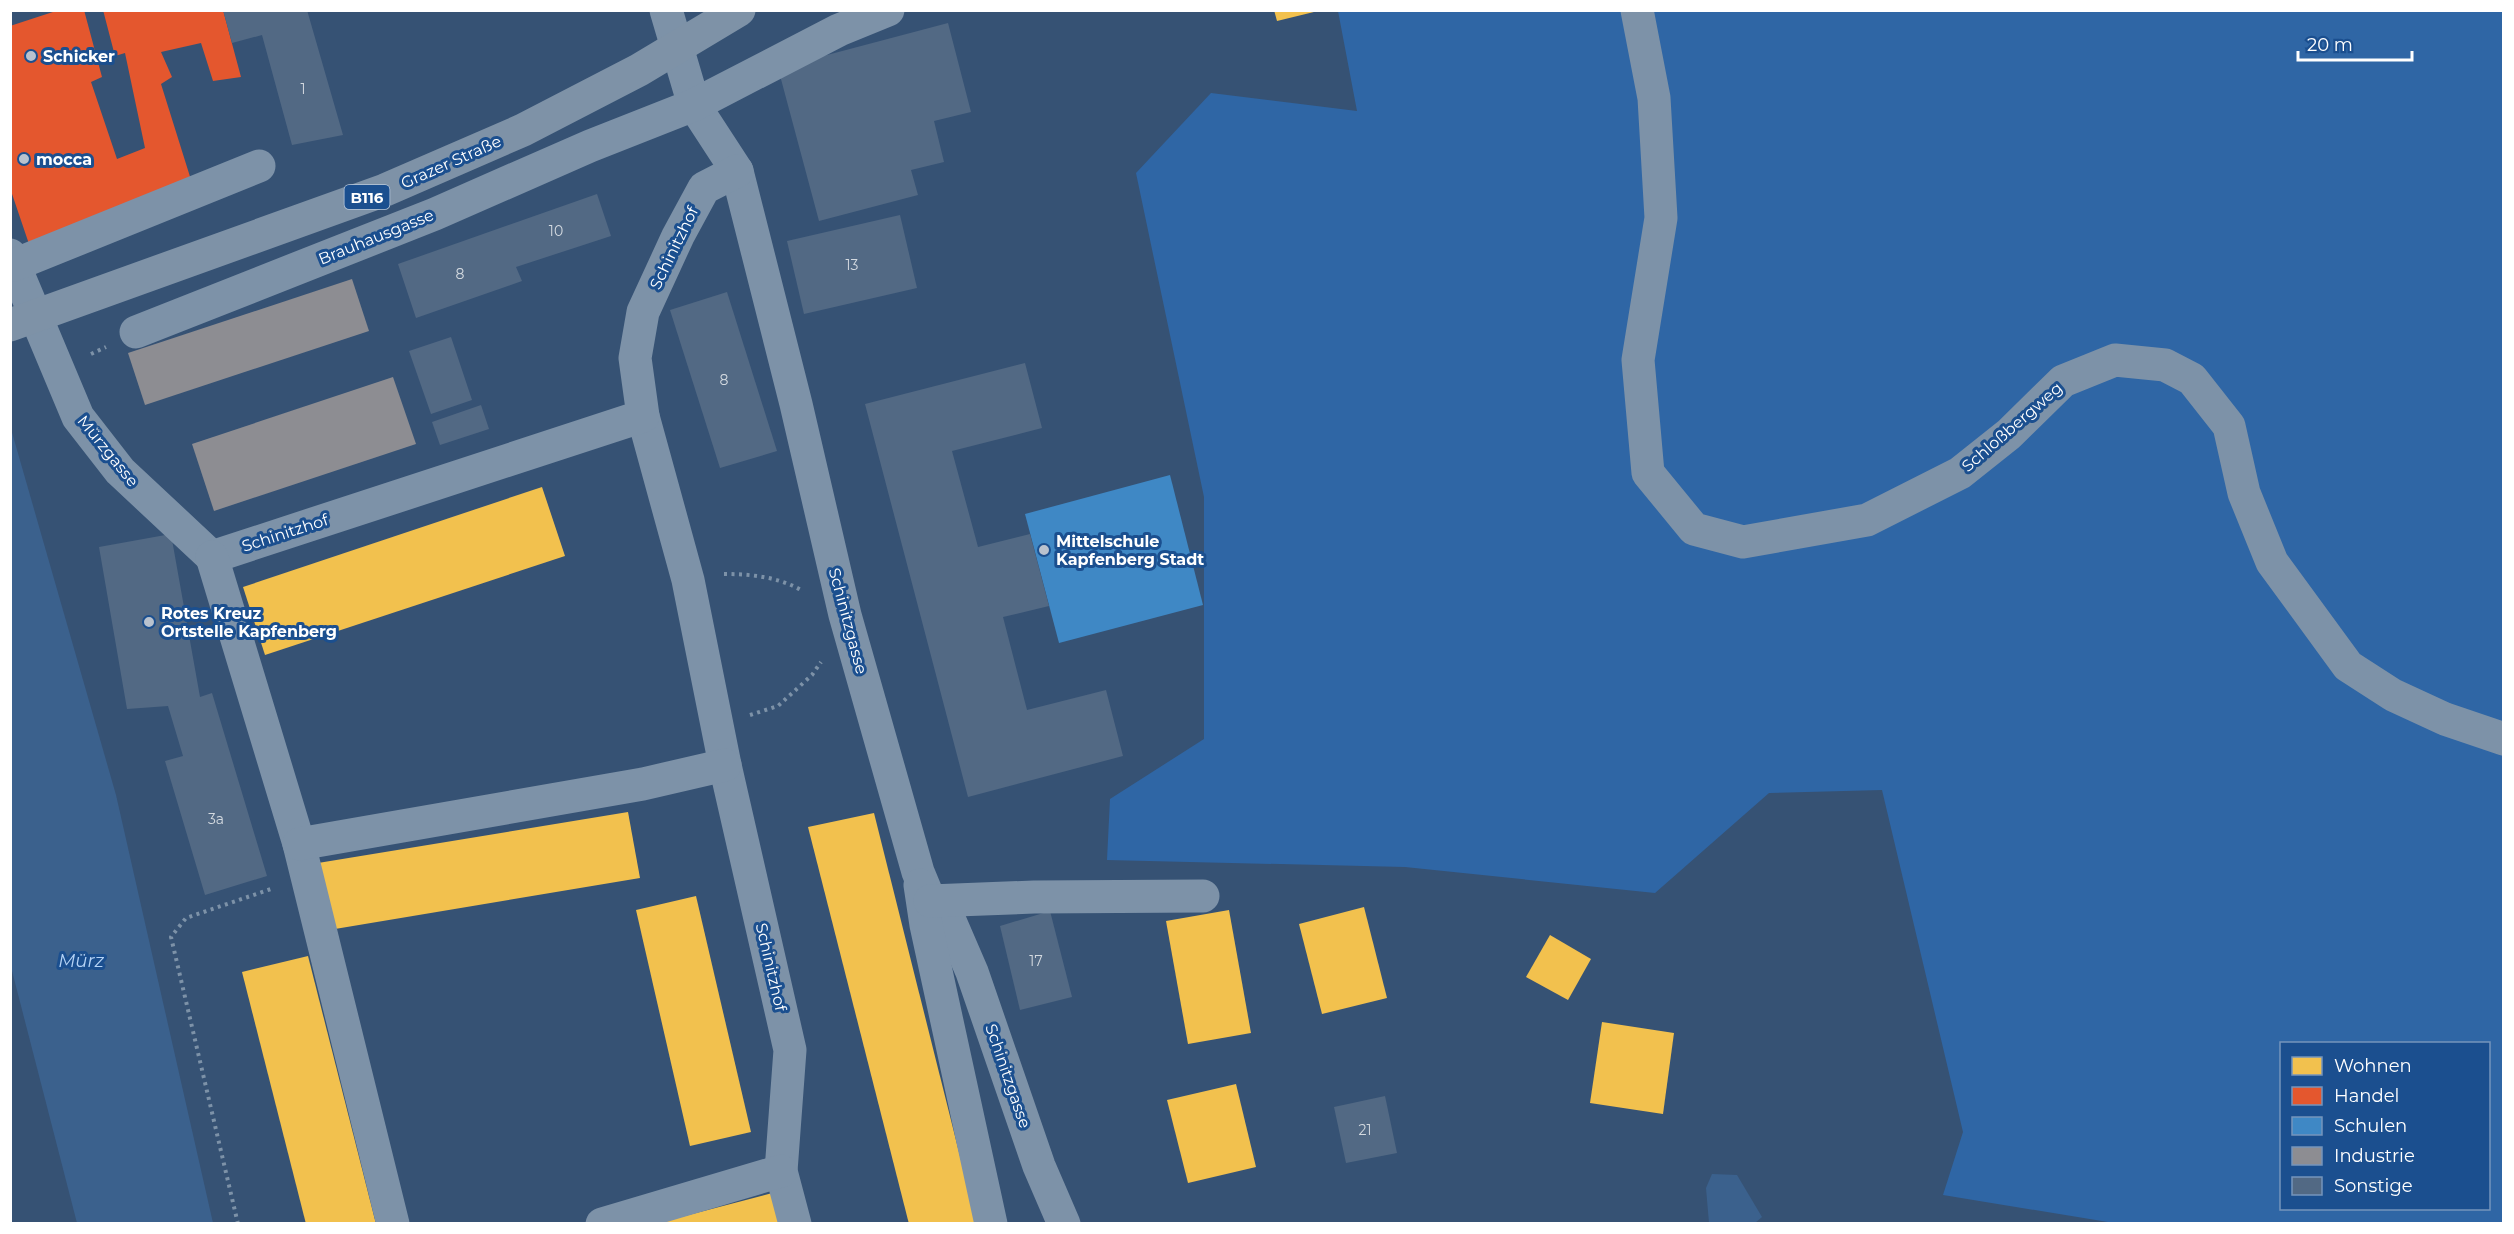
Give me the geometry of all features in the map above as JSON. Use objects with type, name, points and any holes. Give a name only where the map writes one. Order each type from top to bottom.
[{"type":"highway","name":"Grazer Straße","points":[[10,325],[385,190],[523,130],[639,70],[739,10]]},
{"type":"street","name":"Schinitzgasse","points":[[666,10],[694,105],[737,171],[794,393],[845,615],[924,886],[950,921],[972,972],[1039,1166],[1065,1223]]},
{"type":"street","name":"Brauhausgasse","points":[[136,332],[435,214],[694,105],[839,30],[888,10]]},
{"type":"street","name":"Schloßbergweg","points":[[1637,10],[1654,98],[1661,218],[1638,360],[1648,474],[1694,530],[1743,542],[1867,520],[1960,473],[2009,434],[2063,381],[2115,360],[2165,365],[2192,379],[2229,426],[2244,493],[2272,562],[2348,666],[2393,696],[2445,719],[2504,739]]},
{"type":"street","points":[[12,260],[259,166]]},
{"type":"street","name":"Schinitzhof","points":[[737,171],[704,189],[678,236],[644,312],[635,358],[644,416],[688,580],[725,765],[790,1050],[781,1171],[795,1224]]},
{"type":"street","name":"Mürzgasse","points":[[12,260],[78,417],[120,471],[212,557]]},
{"type":"street","name":"Schinitzhof","points":[[212,557],[644,416]]},
{"type":"street","points":[[212,557],[299,844],[393,1224]]},
{"type":"street","points":[[299,844],[643,784],[725,765]]},
{"type":"street","points":[[991,1224],[926,925],[924,886],[1034,897],[1203,896]]},
{"type":"street","points":[[602,1224],[781,1171]]},
{"type":"path","points":[[58,370],[136,332]]},
{"type":"path","points":[[747,574],[788,583]]},
{"type":"path","points":[[748,716],[778,706],[812,675]]},
{"type":"path","points":[[238,1224],[171,937],[186,918],[284,884],[299,844]]},
{"type":"shaded area","points":[[1338,11],[2503,11],[2503,1223],[2114,1223],[1943,1195],[1963,1132],[1882,790],[1769,793],[1655,893],[1405,867],[1107,860],[1110,799],[1204,739],[1204,497],[1136,173],[1211,93],[1357,111]]},
{"type":"water","name":"Mürz","points":[[11,429],[116,795],[213,1223],[77,1223],[11,967]]},
{"type":"water","points":[[1712,1174],[1737,1175],[1762,1217],[1755,1223],[1709,1223],[1706,1188]]},
{"type":"building: Wohnen","points":[[1274,10],[1318,10],[1318,11],[1277,21]]},
{"type":"building: Wohnen","points":[[542,487],[565,556],[265,655],[243,587]]},
{"type":"building: Wohnen","points":[[628,812],[640,878],[329,930],[318,863]]},
{"type":"building: Wohnen","points":[[874,813],[977,1224],[909,1224],[808,827]]},
{"type":"building: Wohnen","points":[[696,896],[751,1132],[690,1146],[636,910]]},
{"type":"building: Wohnen","points":[[1364,907],[1387,998],[1322,1014],[1299,924]]},
{"type":"building: Wohnen","points":[[1229,910],[1251,1033],[1188,1044],[1166,921]]},
{"type":"building: Wohnen","points":[[1550,935],[1591,959],[1568,1000],[1526,977]]},
{"type":"building: Wohnen","points":[[308,956],[376,1224],[306,1224],[242,972]]},
{"type":"building: Wohnen","points":[[1602,1022],[1674,1033],[1663,1114],[1590,1103]]},
{"type":"building: Wohnen","points":[[1236,1084],[1256,1167],[1188,1183],[1167,1100]]},
{"type":"building: Wohnen","points":[[776,1192],[784,1224],[658,1224],[658,1223]]},
{"type":"building: Handel","points":[[59,10],[84,10],[102,77],[91,82],[117,159],[145,148],[125,53],[115,56],[103,10],[223,10],[241,77],[213,81],[201,43],[161,52],[172,77],[161,84],[192,183],[29,244],[10,188],[10,26]]},
{"type":"building: Schulen","points":[[1170,475],[1203,605],[1059,643],[1025,514]]},
{"type":"building: Industrie","points":[[352,279],[369,331],[145,405],[128,353]]},
{"type":"building: Industrie","points":[[393,377],[416,444],[214,511],[192,444]]},
{"type":"building: Sonstige","points":[[223,10],[307,10],[343,135],[292,145],[262,35],[232,43]]},
{"type":"building: Sonstige","points":[[948,23],[971,112],[934,121],[944,162],[911,170],[918,195],[819,221],[778,68]]},
{"type":"building: Sonstige","points":[[597,194],[611,236],[516,267],[522,281],[416,318],[398,264]]},
{"type":"building: Sonstige","points":[[900,215],[917,288],[804,314],[787,241]]},
{"type":"building: Sonstige","points":[[727,292],[777,451],[720,468],[670,310]]},
{"type":"building: Sonstige","points":[[451,337],[472,400],[431,414],[409,351]]},
{"type":"building: Sonstige","points":[[1025,363],[1042,428],[952,451],[978,547],[1030,534],[1049,606],[1003,617],[1027,710],[1106,690],[1123,756],[968,797],[865,404]]},
{"type":"building: Sonstige","points":[[481,405],[489,429],[440,445],[432,422]]},
{"type":"building: Sonstige","points":[[171,534],[200,697],[212,693],[267,876],[205,895],[165,761],[183,756],[168,706],[127,709],[99,547]]},
{"type":"building: Sonstige","points":[[1050,911],[1072,997],[1020,1010],[1000,926]]},
{"type":"building: Sonstige","points":[[1385,1096],[1397,1153],[1346,1163],[1334,1107]]},
{"type":"place","name":"Schicker","points":[[31,56]]},
{"type":"place","name":"mocca","points":[[24,159]]},
{"type":"place","name":"Mittelschule Kapfenberg Stadt","points":[[1044,550]]},
{"type":"place","name":"Rotes Kreuz Ortstelle Kapfenberg","points":[[149,622]]}]
